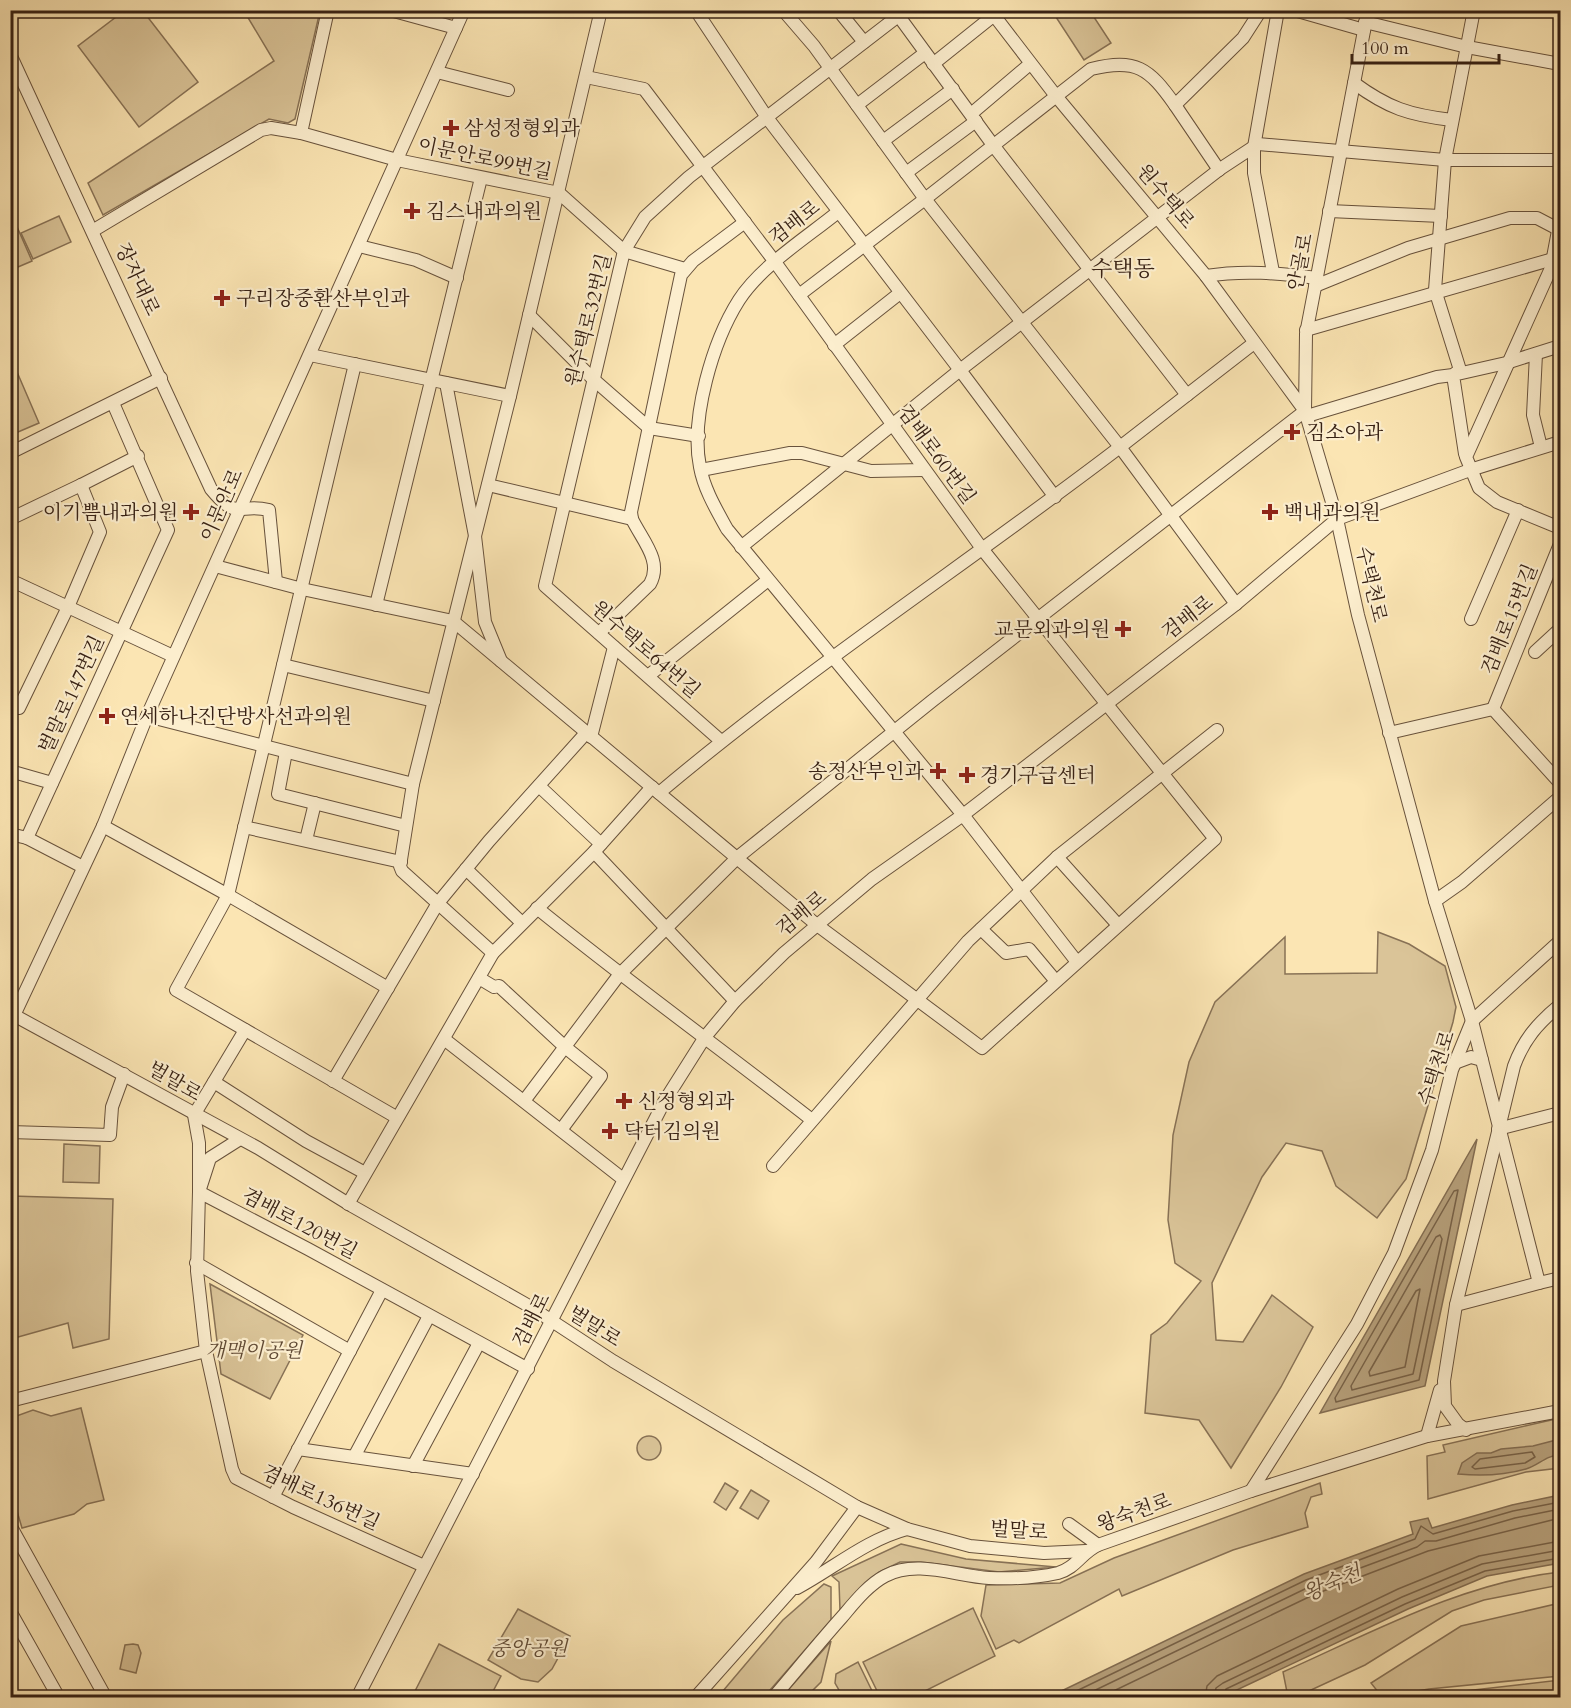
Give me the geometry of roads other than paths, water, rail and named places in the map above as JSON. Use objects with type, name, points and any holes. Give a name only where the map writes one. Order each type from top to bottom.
[{"type":"street","points":[[302,133],[328,10]]},
{"type":"street","points":[[390,10],[456,28]]},
{"type":"street","name":"이문안로","points":[[12,1017],[103,826],[173,656],[464,10]]},
{"type":"street","points":[[493,953],[402,871],[400,862],[413,784],[510,396],[601,10]]},
{"type":"street","points":[[783,10],[831,68],[925,199],[1172,514],[1236,604]]},
{"type":"street","points":[[838,10],[864,42]]},
{"type":"street","points":[[1175,105],[1243,38],[1262,10]]},
{"type":"street","points":[[1273,272],[1254,173],[1254,147],[1278,10]]},
{"type":"street","points":[[1293,10],[1366,21],[1467,46],[1560,64]]},
{"type":"street","points":[[1453,375],[1460,370],[1436,293],[1438,240],[1445,160],[1474,10]]},
{"type":"street","points":[[695,11],[768,119],[1055,497]]},
{"type":"street","points":[[900,12],[925,53],[993,145],[1187,395]]},
{"type":"street","name":"원수택로32번길","points":[[545,586],[624,251],[645,217],[703,166],[768,119],[900,12]]},
{"type":"street","points":[[933,64],[992,13]]},
{"type":"street","name":"원수택로","points":[[992,13],[1056,96],[1206,276],[1306,413]]},
{"type":"street","name":"안골로","points":[[1337,519],[1306,413],[1306,330],[1366,21]]},
{"type":"street","points":[[857,105],[925,53]]},
{"type":"street","name":"장자대로","points":[[10,54],[94,230],[211,489],[223,504],[240,511]]},
{"type":"street","points":[[799,295],[1091,69],[1116,63],[1139,67],[1163,88],[1219,170]]},
{"type":"street","points":[[906,172],[973,117],[1030,64]]},
{"type":"street","points":[[437,72],[508,90]]},
{"type":"street","name":"검배로60번길","points":[[586,76],[644,89],[775,262],[982,550],[1215,839],[1118,925]]},
{"type":"street","points":[[1354,83],[1380,102],[1403,113],[1452,120]]},
{"type":"street","points":[[883,141],[953,89]]},
{"type":"street","name":"이문안로99번길","points":[[94,230],[261,130],[271,128],[302,133],[397,160],[559,193],[624,251],[685,269]]},
{"type":"street","points":[[741,547],[890,423],[1219,170],[1258,144],[1445,160],[1560,160]]},
{"type":"street","points":[[376,605],[481,178]]},
{"type":"street","points":[[1329,211],[1441,216]]},
{"type":"street","name":"검배로","points":[[838,213],[775,262],[740,300],[715,352],[700,412],[699,436],[701,470],[710,500],[741,547],[963,815],[1077,962]]},
{"type":"street","points":[[1206,276],[1235,272],[1273,272],[1316,282],[1408,248],[1510,218],[1537,218],[1559,225],[1556,258],[1506,363],[1468,463]]},
{"type":"street","points":[[599,633],[650,584],[656,574],[654,559],[632,519],[631,512],[672,309],[685,269],[745,222]]},
{"type":"street","points":[[359,246],[416,260],[457,278]]},
{"type":"street","points":[[1306,330],[1556,258]]},
{"type":"street","points":[[834,345],[900,293]]},
{"type":"street","points":[[529,315],[593,379],[649,428],[699,436]]},
{"type":"street","points":[[348,1204],[396,1117],[493,953],[655,790],[831,656],[1055,497],[1254,343]]},
{"type":"street","points":[[524,1101],[619,975],[738,857],[1172,514],[1306,413],[1437,377],[1506,363],[1560,346]]},
{"type":"street","points":[[1536,354],[1533,414],[1541,447]]},
{"type":"street","points":[[310,355],[510,396]]},
{"type":"street","points":[[355,364],[228,895],[176,990],[396,1117]]},
{"type":"street","points":[[1453,375],[1468,463],[1479,488],[1497,502],[1560,528]]},
{"type":"street","points":[[10,453],[161,378]]},
{"type":"street","points":[[446,383],[475,536],[485,622],[502,663]]},
{"type":"street","name":"벌말로147번길","points":[[27,838],[168,530],[138,456],[113,403]]},
{"type":"street","name":"검배로","points":[[357,1698],[664,1102],[705,1037],[735,1001],[817,925],[872,879],[963,815],[1236,604],[1337,519],[1468,463],[1560,442]]},
{"type":"street","points":[[701,470],[790,453],[802,453],[871,471],[924,470]]},
{"type":"street","points":[[10,519],[138,456]]},
{"type":"street","points":[[10,707],[19,708],[68,607],[100,532],[81,485]]},
{"type":"street","points":[[488,485],[632,519]]},
{"type":"street","points":[[240,511],[269,510],[276,582]]},
{"type":"street","points":[[1471,619],[1518,510]]},
{"type":"street","name":"수택천로","points":[[1251,1491],[1357,1324],[1394,1253],[1432,1150],[1455,1063],[1472,1021],[1435,901],[1389,733],[1337,519]]},
{"type":"street","name":"검배로15번길","points":[[1493,709],[1560,544]]},
{"type":"street","points":[[215,566],[302,589],[453,621],[817,925],[982,1048],[1054,980],[1118,925],[1057,857]]},
{"type":"street","points":[[10,580],[173,656]]},
{"type":"street","points":[[648,676],[768,580]]},
{"type":"street","name":"원수택로64번길","points":[[545,586],[721,741]]},
{"type":"street","points":[[1535,652],[1560,629]]},
{"type":"street","points":[[333,1081],[438,903],[539,786],[589,735],[615,647]]},
{"type":"street","points":[[283,665],[434,701]]},
{"type":"street","points":[[1389,733],[1493,709],[1560,783]]},
{"type":"street","points":[[147,716],[413,784]]},
{"type":"street","points":[[773,1166],[917,999],[981,929],[1057,857],[1161,772],[1217,730]]},
{"type":"street","points":[[286,752],[278,794],[406,826]]},
{"type":"street","points":[[10,771],[52,783]]},
{"type":"street","points":[[539,786],[598,848],[666,928],[735,1001]]},
{"type":"street","points":[[1435,901],[1462,882],[1560,797]]},
{"type":"street","points":[[306,840],[315,803]]},
{"type":"street","points":[[103,826],[388,988]]},
{"type":"street","points":[[244,826],[400,862]]},
{"type":"street","points":[[10,834],[27,838],[83,867]]},
{"type":"street","points":[[466,869],[522,923]]},
{"type":"street","points":[[537,908],[619,975],[705,1037],[812,1120]]},
{"type":"street","points":[[981,929],[1006,953],[1029,950],[1054,980]]},
{"type":"street","points":[[1539,1284],[1472,1021],[1560,941]]},
{"type":"street","points":[[479,978],[494,987],[499,986],[565,1047],[602,1076],[561,1130]]},
{"type":"street","points":[[1427,1436],[1444,1381],[1456,1305],[1505,1093],[1520,1049],[1534,1027],[1560,1005]]},
{"type":"street","name":"벌말로","points":[[12,1017],[124,1074],[528,1306],[552,1323],[857,1507],[907,1529],[970,1546],[1044,1553],[1092,1548]]},
{"type":"street","points":[[199,1192],[199,1143],[194,1115],[245,1030]]},
{"type":"street","points":[[444,1039],[623,1179]]},
{"type":"street","points":[[1455,1063],[1470,1057],[1482,1060]]},
{"type":"street","points":[[10,1132],[110,1135],[112,1107],[124,1074]]},
{"type":"street","points":[[214,1082],[306,1141],[365,1173]]},
{"type":"street","points":[[1498,1129],[1560,1113]]},
{"type":"street","points":[[199,1192],[210,1158],[240,1139]]},
{"type":"street","name":"겸배로136번길","points":[[199,1192],[196,1263],[206,1351],[232,1469],[241,1480],[273,1497],[424,1566]]},
{"type":"street","name":"겸배로120번길","points":[[199,1192],[528,1369]]},
{"type":"street","points":[[196,1263],[350,1351]]},
{"type":"street","points":[[1456,1305],[1560,1278]]},
{"type":"street","points":[[273,1497],[382,1290]]},
{"type":"street","points":[[354,1457],[429,1316]]},
{"type":"street","points":[[413,1466],[479,1343]]},
{"type":"street","points":[[10,1401],[206,1351]]},
{"type":"street","points":[[1444,1381],[1445,1406],[1458,1424],[1466,1430]]},
{"type":"street","name":"왕숙천로","points":[[773,1698],[862,1594],[884,1576],[901,1570],[917,1569],[988,1578],[1019,1578],[1073,1568],[1092,1548],[1251,1491],[1427,1436],[1560,1411]]},
{"type":"street","points":[[298,1449],[473,1474]]},
{"type":"street","points":[[695,1698],[816,1562],[857,1507]]},
{"type":"street","points":[[1069,1524],[1092,1548]]},
{"type":"street","points":[[10,1526],[106,1698]]},
{"type":"street","points":[[788,1593],[888,1534],[907,1529]]},
{"type":"street","points":[[10,1611],[59,1698]]},
{"type":"water","points":[[1477,1139],[1425,1386],[1320,1413]]},
{"type":"water","points":[[1560,1439],[1560,1455],[1550,1457],[1530,1468],[1501,1474],[1458,1474],[1462,1463],[1477,1453],[1533,1446]]},
{"type":"water","name":"왕숙천","points":[[1560,1495],[1560,1563],[1487,1576],[1408,1609],[1222,1697],[1049,1697],[1304,1574],[1413,1534],[1410,1522],[1428,1518],[1432,1528],[1512,1505]]},
{"type":"place","name":"삼성정형외과","points":[[451,128]]},
{"type":"place","name":"김스내과의원","points":[[412,211]]},
{"type":"place","name":"구리장중환산부인과","points":[[222,298]]},
{"type":"place","name":"김소아과","points":[[1292,432]]},
{"type":"place","name":"이기쁨내과의원","points":[[191,512]]},
{"type":"place","name":"백내과의원","points":[[1270,512]]},
{"type":"place","name":"교문외과의원","points":[[1123,629]]},
{"type":"place","name":"연세하나진단방사선과의원","points":[[107,716]]},
{"type":"place","name":"송정산부인과","points":[[938,771]]},
{"type":"place","name":"경기구급센터","points":[[967,775]]},
{"type":"place","name":"신정형외과","points":[[624,1101]]},
{"type":"place","name":"닥터김의원","points":[[610,1131]]},
{"type":"district","name":"수택동","points":[[1123,268]]},
{"type":"park label","name":"개맥이공원","points":[[254,1350]]},
{"type":"park label","name":"중앙공원","points":[[529,1648]]}]
